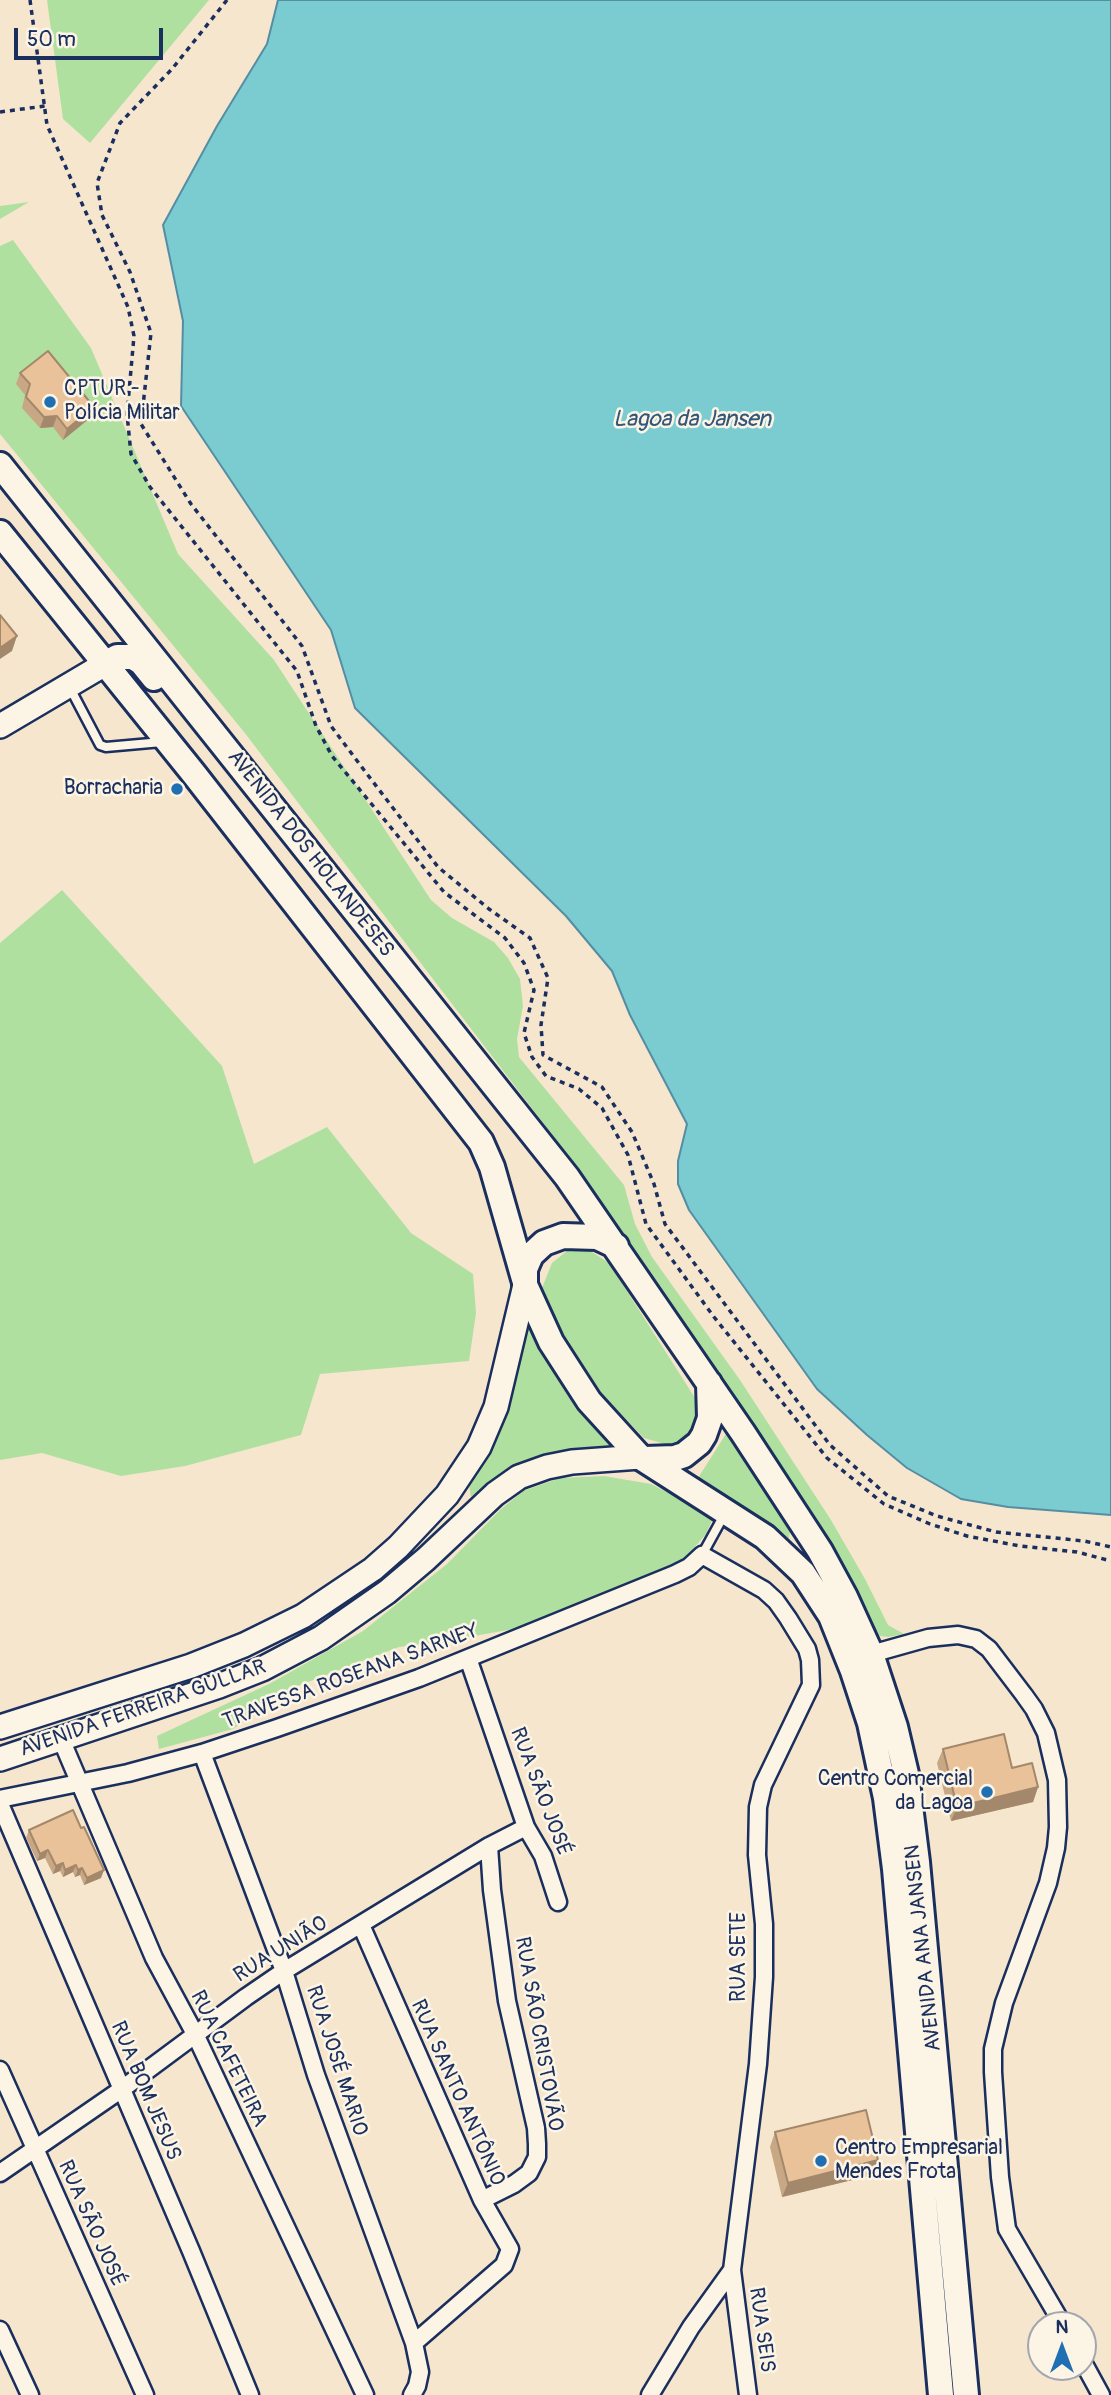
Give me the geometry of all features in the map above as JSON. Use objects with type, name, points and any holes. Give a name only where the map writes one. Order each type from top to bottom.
[{"type":"main road","name":"AVENIDA DOS HOLANDESES","points":[[0,466],[567,1177],[709,1382]]},
{"type":"main road","name":"AVENIDA DOS HOLANDESES","points":[[0,533],[194,774],[481,1142],[492,1167],[524,1283],[551,1342],[589,1401],[643,1458]]},
{"type":"main road","points":[[0,726],[117,657],[133,657],[141,662],[342,916],[376,937]]},
{"type":"main road","points":[[524,1283],[524,1269],[531,1255],[544,1243],[574,1235],[597,1237],[616,1246]]},
{"type":"main road","name":"AVENIDA FERREIRA GULLAR","points":[[0,1727],[191,1665],[252,1642],[324,1602],[373,1569],[398,1547],[447,1495],[479,1447],[496,1407],[524,1283]]},
{"type":"main road","points":[[643,1458],[675,1458],[684,1455],[699,1443],[710,1418],[709,1382]]},
{"type":"main road","name":"AVENIDA ANA JANSEN","points":[[709,1382],[820,1551],[845,1597],[872,1654],[895,1727],[906,1774],[917,1863],[966,2395]]},
{"type":"main road","name":"AVENIDA FERREIRA GULLAR","points":[[0,1759],[219,1686],[262,1669],[321,1638],[387,1592],[495,1494],[519,1477],[572,1462],[643,1458]]},
{"type":"main road","name":"AVENIDA ANA JANSEN","points":[[643,1458],[765,1536],[803,1573],[831,1616],[870,1723],[886,1798],[894,1856],[941,2395]]},
{"type":"main road","points":[[82,1701],[93,1728]]},
{"type":"street","name":"TRAVESSA ROSEANA SARNEY","points":[[0,1802],[202,1753],[380,1692],[675,1574],[689,1567],[702,1555]]},
{"type":"street","name":"RUA SETE","points":[[650,2395],[691,2327],[732,2270],[758,2064],[764,1977],[764,1923],[757,1855],[758,1807],[763,1785],[811,1685],[807,1650],[776,1601],[750,1581],[702,1555]]},
{"type":"street","points":[[872,1654],[928,1638],[958,1635],[976,1639],[989,1649],[1024,1695],[1046,1733],[1057,1780],[1056,1848],[1048,1883],[1004,2003],[993,2049],[1000,2176],[1007,2229],[1055,2311]]},
{"type":"street","name":"RUA SÃO JOSÉ","points":[[468,1658],[526,1827],[543,1856],[558,1902]]},
{"type":"street","name":"RUA CAFETEIRA","points":[[61,1739],[154,1958],[195,2034],[365,2395]]},
{"type":"street","name":"RUA JOSÉ MARIO","points":[[202,1753],[284,1971],[316,2075],[414,2343],[420,2372],[412,2395]]},
{"type":"street","name":"RUA BOM JESUS","points":[[0,1802],[250,2395]]},
{"type":"street","name":"RUA UNIÃO","points":[[0,2174],[284,1971],[489,1846],[526,1827]]},
{"type":"street","name":"RUA SÃO CRISTOVÃO","points":[[482,2200],[514,2184],[528,2173],[537,2158],[536,2128],[507,2001],[489,1846]]},
{"type":"street","name":"RUA SANTO ANTÔNIO","points":[[360,1926],[482,2200],[510,2249],[507,2260],[496,2272],[414,2343]]},
{"type":"street","name":"RUA SÃO JOSÉ","points":[[0,2070],[145,2395]]},
{"type":"street","name":"RUA SEIS","points":[[732,2270],[748,2395]]},
{"type":"street","points":[[0,2330],[30,2395]]},
{"type":"lane","points":[[69,685],[100,745],[106,747],[166,741]]},
{"type":"lane","points":[[702,1555],[726,1511]]},
{"type":"path","points":[[30,0],[47,125],[128,307],[134,336],[127,414],[131,454],[150,487],[297,671],[316,726],[332,756],[444,892],[505,938],[524,963],[534,990],[524,1034],[533,1057],[546,1076],[579,1089],[603,1108],[628,1155],[646,1224],[653,1235],[714,1317],[827,1458],[884,1504],[930,1524],[967,1536],[1020,1546],[1077,1552],[1111,1561]]},
{"type":"path","points":[[227,0],[172,69],[120,123],[97,183],[102,215],[130,272],[151,334],[141,424],[191,505],[302,646],[331,726],[364,770],[438,867],[530,938],[548,978],[541,1025],[543,1055],[602,1087],[632,1132],[654,1184],[664,1224],[830,1445],[888,1496],[937,1516],[996,1532],[1084,1541],[1111,1547]]},
{"type":"path","points":[[0,112],[45,106]]},
{"type":"green space","points":[[47,0],[209,0],[90,143],[63,119]]},
{"type":"green space","points":[[29,202],[0,219],[0,206]]},
{"type":"green space","points":[[13,240],[91,348],[178,554],[274,660],[431,900],[452,918],[494,942],[508,958],[520,979],[523,1006],[517,1039],[519,1057],[624,1185],[635,1224],[652,1257],[740,1380],[831,1520],[888,1625],[904,1634],[888,1637],[880,1636],[874,1631],[798,1496],[589,1183],[244,732],[0,434],[0,246]]},
{"type":"green space","points":[[62,890],[222,1066],[254,1164],[327,1127],[411,1233],[473,1274],[476,1313],[469,1361],[320,1374],[301,1435],[185,1466],[121,1476],[42,1453],[0,1460],[0,943]]},
{"type":"green space","points":[[568,1250],[589,1250],[609,1263],[697,1401],[697,1424],[687,1438],[668,1445],[644,1438],[601,1393],[567,1345],[542,1288],[552,1263]]},
{"type":"green space","points":[[525,1325],[532,1325],[541,1347],[563,1383],[616,1448],[558,1451],[523,1462],[495,1478],[471,1497],[468,1480],[507,1408]]},
{"type":"green space","points":[[729,1429],[791,1521],[789,1539],[698,1478]]},
{"type":"green space","points":[[604,1476],[651,1484],[714,1516],[706,1534],[682,1562],[525,1627],[399,1647],[295,1687],[233,1729],[159,1749],[157,1736],[271,1683],[363,1631],[447,1564],[500,1510],[523,1491],[560,1478]]},
{"type":"water","name":"Lagoa da Jansen","points":[[278,0],[1111,0],[1111,1515],[1008,1507],[961,1499],[907,1468],[817,1389],[689,1210],[678,1184],[678,1161],[687,1124],[630,1015],[612,971],[566,916],[355,708],[331,630],[181,406],[183,321],[163,225],[217,126],[267,44]]},
{"type":"building","name":"CPTUR - Polícia Militar","points":[[48,351],[94,407],[67,429],[57,416],[44,417],[26,397],[30,384],[20,373]]},
{"type":"building","points":[[0,615],[17,636],[0,648]]},
{"type":"building","name":"Centro Comercial da Lagoa","points":[[1004,1734],[1012,1768],[1032,1763],[1038,1787],[957,1807],[943,1749]]},
{"type":"building","points":[[73,1810],[104,1870],[87,1878],[82,1868],[78,1870],[76,1865],[65,1870],[63,1863],[56,1866],[48,1850],[40,1854],[29,1830]]},
{"type":"building","name":"Centro Empresarial Mendes Frota","points":[[866,2110],[878,2160],[788,2183],[775,2132]]},
{"type":"place","name":"CPTUR - Polícia Militar","points":[[50,402]]},
{"type":"place","name":"Borracharia","points":[[177,789]]},
{"type":"place","name":"Centro Comercial da Lagoa","points":[[987,1792]]},
{"type":"place","name":"Centro Empresarial Mendes Frota","points":[[821,2161]]}]
